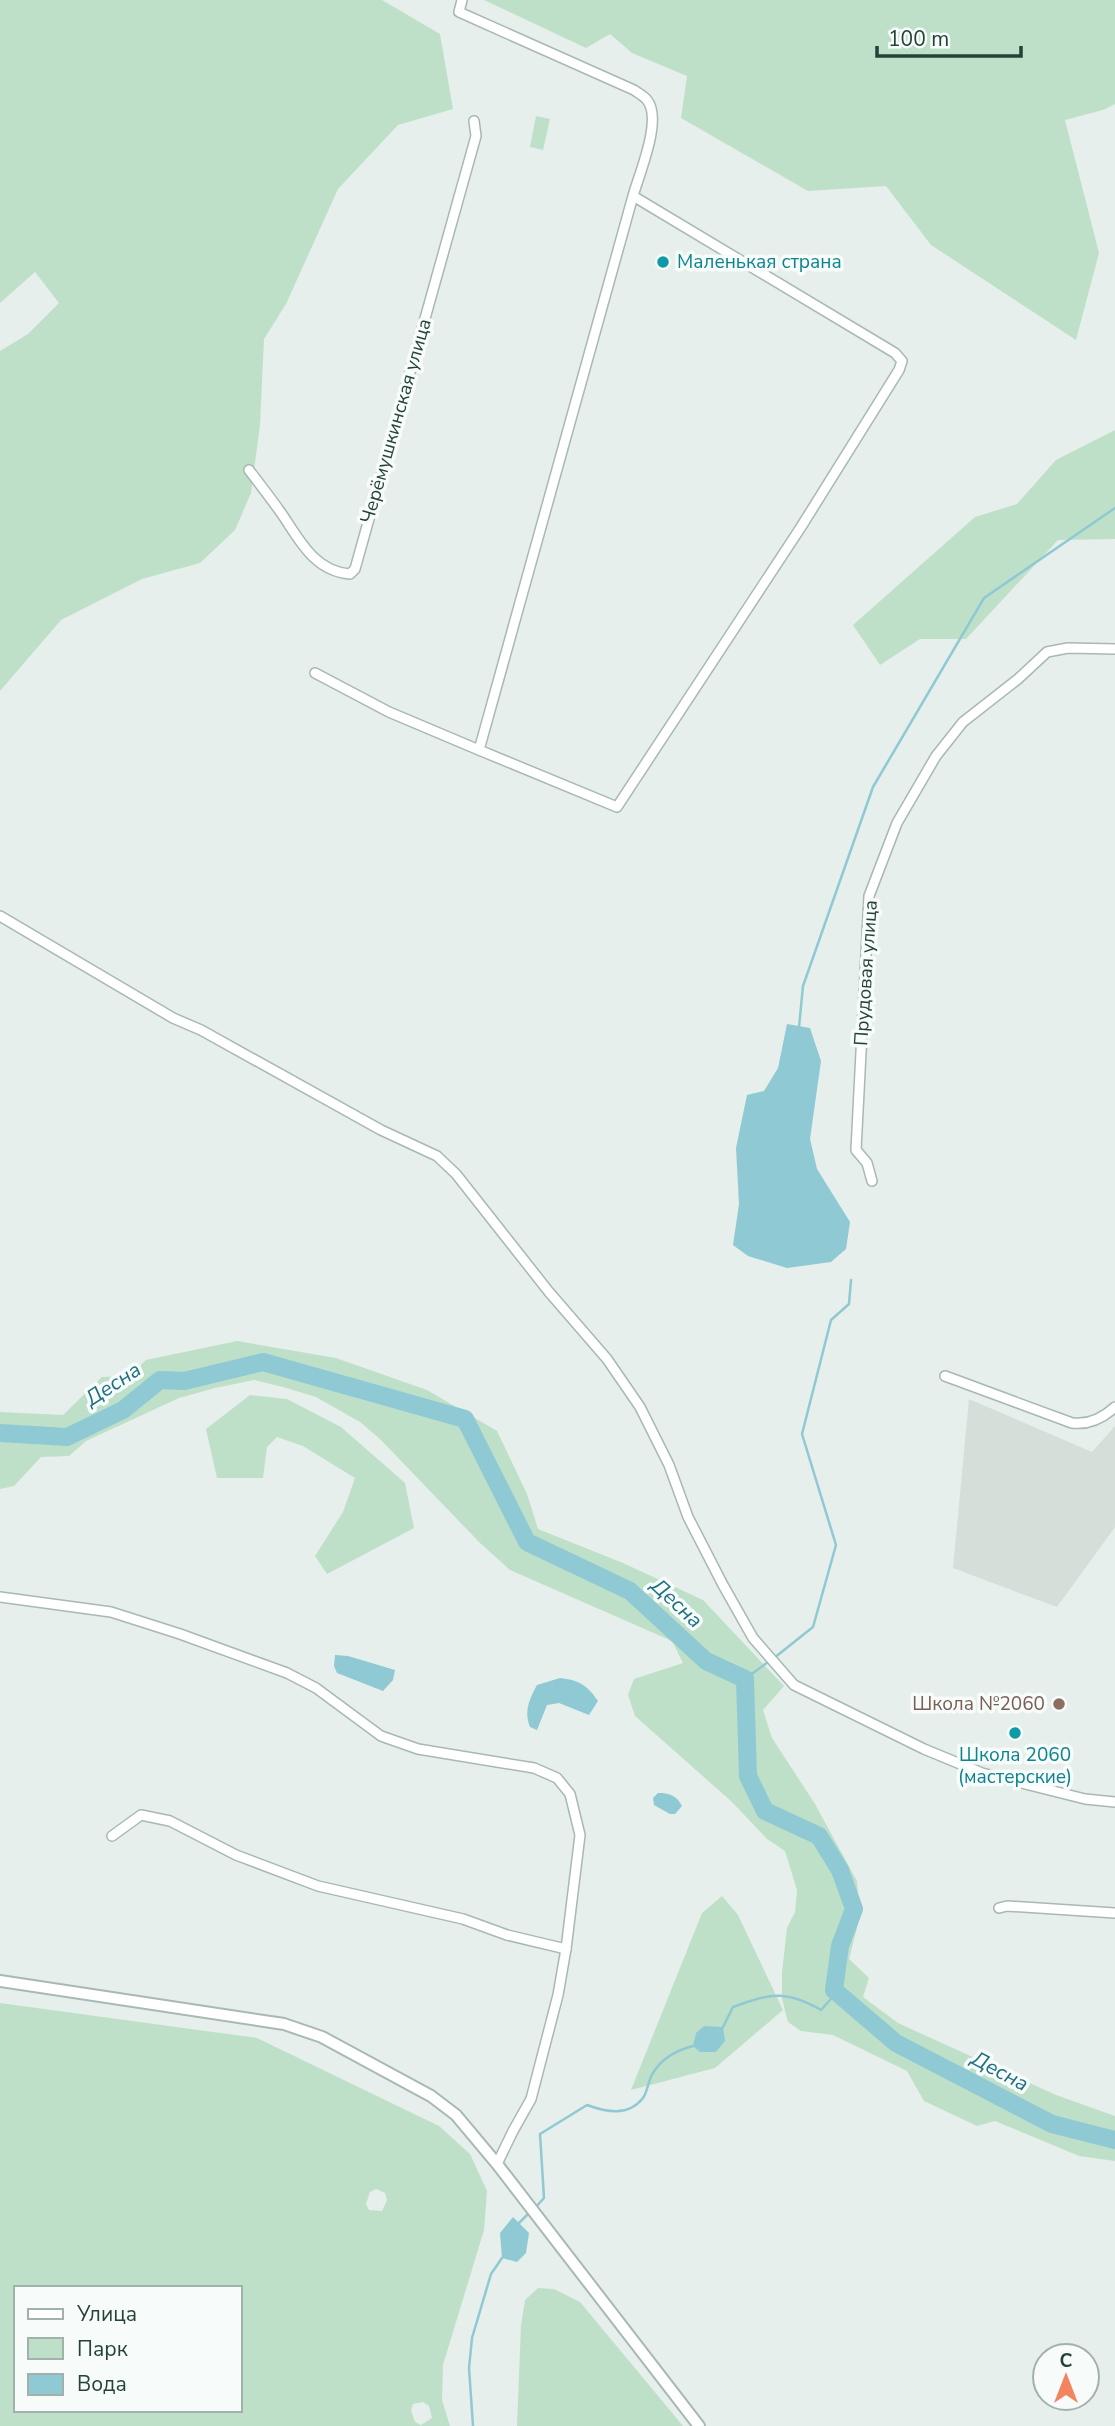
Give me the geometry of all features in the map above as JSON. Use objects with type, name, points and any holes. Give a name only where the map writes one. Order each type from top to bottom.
[{"type":"street","points":[[462,0],[459,12],[634,90],[647,101],[652,112],[652,127],[479,750]]},
{"type":"street","name":"Черёмушкинская улица","points":[[249,470],[281,513],[291,532],[322,565],[340,573],[350,574],[355,569],[476,136],[474,121]]},
{"type":"street","points":[[316,673],[389,712],[617,807],[801,527],[899,370],[902,361],[895,353],[633,196]]},
{"type":"street","name":"Прудовая улица","points":[[872,1181],[867,1163],[856,1150],[869,896],[897,823],[936,756],[963,722],[1018,679],[1047,652],[1068,648],[1115,649]]},
{"type":"street","points":[[0,916],[173,1018],[201,1030],[381,1130],[438,1156],[548,1292],[607,1359],[639,1407],[669,1465],[694,1530],[753,1638],[794,1685],[924,1749],[982,1773],[1085,1799],[1115,1802]]},
{"type":"street","points":[[945,1376],[1072,1423],[1086,1423],[1107,1415],[1115,1407]]},
{"type":"street","points":[[0,1597],[111,1612],[180,1634],[287,1673],[316,1688],[381,1736],[418,1749],[534,1768],[557,1778],[570,1794],[580,1835],[566,1949],[555,2006],[531,2099],[497,2164]]},
{"type":"street","points":[[112,1836],[141,1815],[170,1821],[236,1855],[318,1886],[463,1919],[507,1936],[566,1949]]},
{"type":"street","points":[[999,1908],[1007,1906],[1115,1913]]},
{"type":"street","points":[[0,1981],[284,2024],[323,2037],[431,2096],[456,2115],[497,2164],[699,2426]]},
{"type":"shaded area","points":[[969,1399],[1092,1452],[1115,1426],[1115,1527],[1057,1607],[953,1568]]},
{"type":"green space","points":[[0,0],[382,0],[440,34],[453,109],[398,125],[338,189],[286,304],[264,339],[260,425],[251,493],[235,530],[200,563],[142,579],[61,620],[0,691],[0,351],[28,334],[59,303],[35,272],[0,303]]},
{"type":"green space","points":[[484,0],[1115,0],[1115,104],[1065,120],[1099,253],[1076,340],[931,245],[886,186],[808,191],[681,118],[687,76],[632,53],[610,34],[586,48]]},
{"type":"green space","points":[[536,116],[550,119],[543,150],[530,147]]},
{"type":"green space","points":[[1115,430],[1115,539],[1058,540],[966,639],[920,639],[880,665],[853,625],[975,517],[1017,504],[1056,460]]},
{"type":"green space","points":[[237,1341],[336,1358],[427,1390],[497,1431],[527,1494],[538,1529],[623,1563],[703,1600],[784,1686],[763,1710],[772,1738],[815,1804],[857,1881],[860,1916],[849,1959],[869,1978],[863,1997],[898,2023],[1056,2095],[1115,2116],[1115,2161],[1079,2156],[995,2121],[977,2126],[924,2101],[907,2071],[833,2035],[801,2031],[788,2022],[782,1999],[782,1972],[787,1928],[795,1912],[797,1890],[785,1851],[767,1839],[732,1802],[635,1716],[628,1695],[634,1679],[683,1663],[672,1641],[510,1570],[360,1422],[316,1397],[254,1380],[179,1398],[86,1441],[69,1456],[41,1457],[14,1486],[0,1489],[0,1412],[63,1415],[102,1377],[129,1376],[146,1360]]},
{"type":"green space","points":[[250,1395],[287,1399],[341,1427],[405,1483],[414,1528],[327,1574],[315,1556],[343,1512],[355,1478],[303,1446],[277,1437],[267,1447],[263,1478],[217,1478],[206,1429]]},
{"type":"green space","points":[[722,1896],[738,1915],[783,2010],[715,2068],[631,2090],[702,1913]]},
{"type":"green space","points":[[0,2003],[257,2038],[439,2126],[470,2154],[487,2191],[484,2230],[443,2365],[442,2400],[450,2426],[0,2426]],"holes":[[[376,2189],[385,2193],[387,2200],[382,2211],[369,2210],[366,2204],[370,2192]],[[423,2402],[429,2406],[432,2418],[421,2425],[415,2422],[411,2410],[413,2404]]]},
{"type":"green space","points":[[538,2288],[554,2289],[580,2302],[683,2426],[517,2426],[521,2326],[525,2300]]},
{"type":"water","points":[[787,1024],[810,1028],[821,1061],[810,1139],[817,1169],[850,1222],[846,1249],[831,1262],[787,1268],[748,1256],[733,1245],[739,1204],[736,1148],[747,1095],[764,1091],[778,1068]]},
{"type":"water","points":[[335,1655],[348,1656],[395,1670],[393,1680],[383,1691],[337,1673],[334,1666]]},
{"type":"water","points":[[560,1678],[582,1684],[598,1701],[589,1715],[559,1703],[547,1705],[537,1730],[530,1727],[528,1706],[537,1685]]},
{"type":"water","points":[[658,1793],[672,1795],[682,1806],[675,1814],[670,1814],[654,1805],[653,1798]]},
{"type":"water","points":[[704,2026],[723,2027],[725,2041],[716,2052],[700,2052],[693,2046],[696,2033]]},
{"type":"water","points":[[513,2217],[529,2233],[526,2253],[517,2262],[502,2258],[500,2233]]},
{"type":"waterway","points":[[799,1027],[803,986],[873,787],[984,598],[1115,508]]},
{"type":"waterway","points":[[774,1658],[813,1627],[836,1545],[802,1434],[831,1320],[849,1304],[851,1280]]},
{"type":"waterway","name":"Десна","points":[[0,1433],[67,1437],[123,1410],[160,1380],[184,1381],[263,1362],[465,1419],[527,1542],[630,1591],[706,1661],[745,1679],[748,1776],[765,1811],[819,1836],[840,1870],[854,1909],[840,1946],[834,1990],[896,2043],[1052,2124],[1115,2140]]},
{"type":"waterway","points":[[745,1679],[768,1662]]},
{"type":"waterway","points":[[723,2027],[733,2007],[746,2002],[768,1997],[788,1997],[821,2010],[837,1992]]},
{"type":"waterway","points":[[534,2209],[544,2198],[540,2134],[587,2105],[609,2111],[631,2108],[643,2098],[651,2076],[661,2063],[676,2052],[693,2046]]},
{"type":"waterway","points":[[519,2223],[529,2213]]},
{"type":"waterway","points":[[473,2426],[469,2368],[472,2338],[491,2274],[502,2258]]},
{"type":"place","name":"Маленькая страна","points":[[663,262]]},
{"type":"place","name":"Школа №2060","points":[[1059,1704]]},
{"type":"place","name":"Школа 2060 (мастерские)","points":[[1015,1733]]}]
